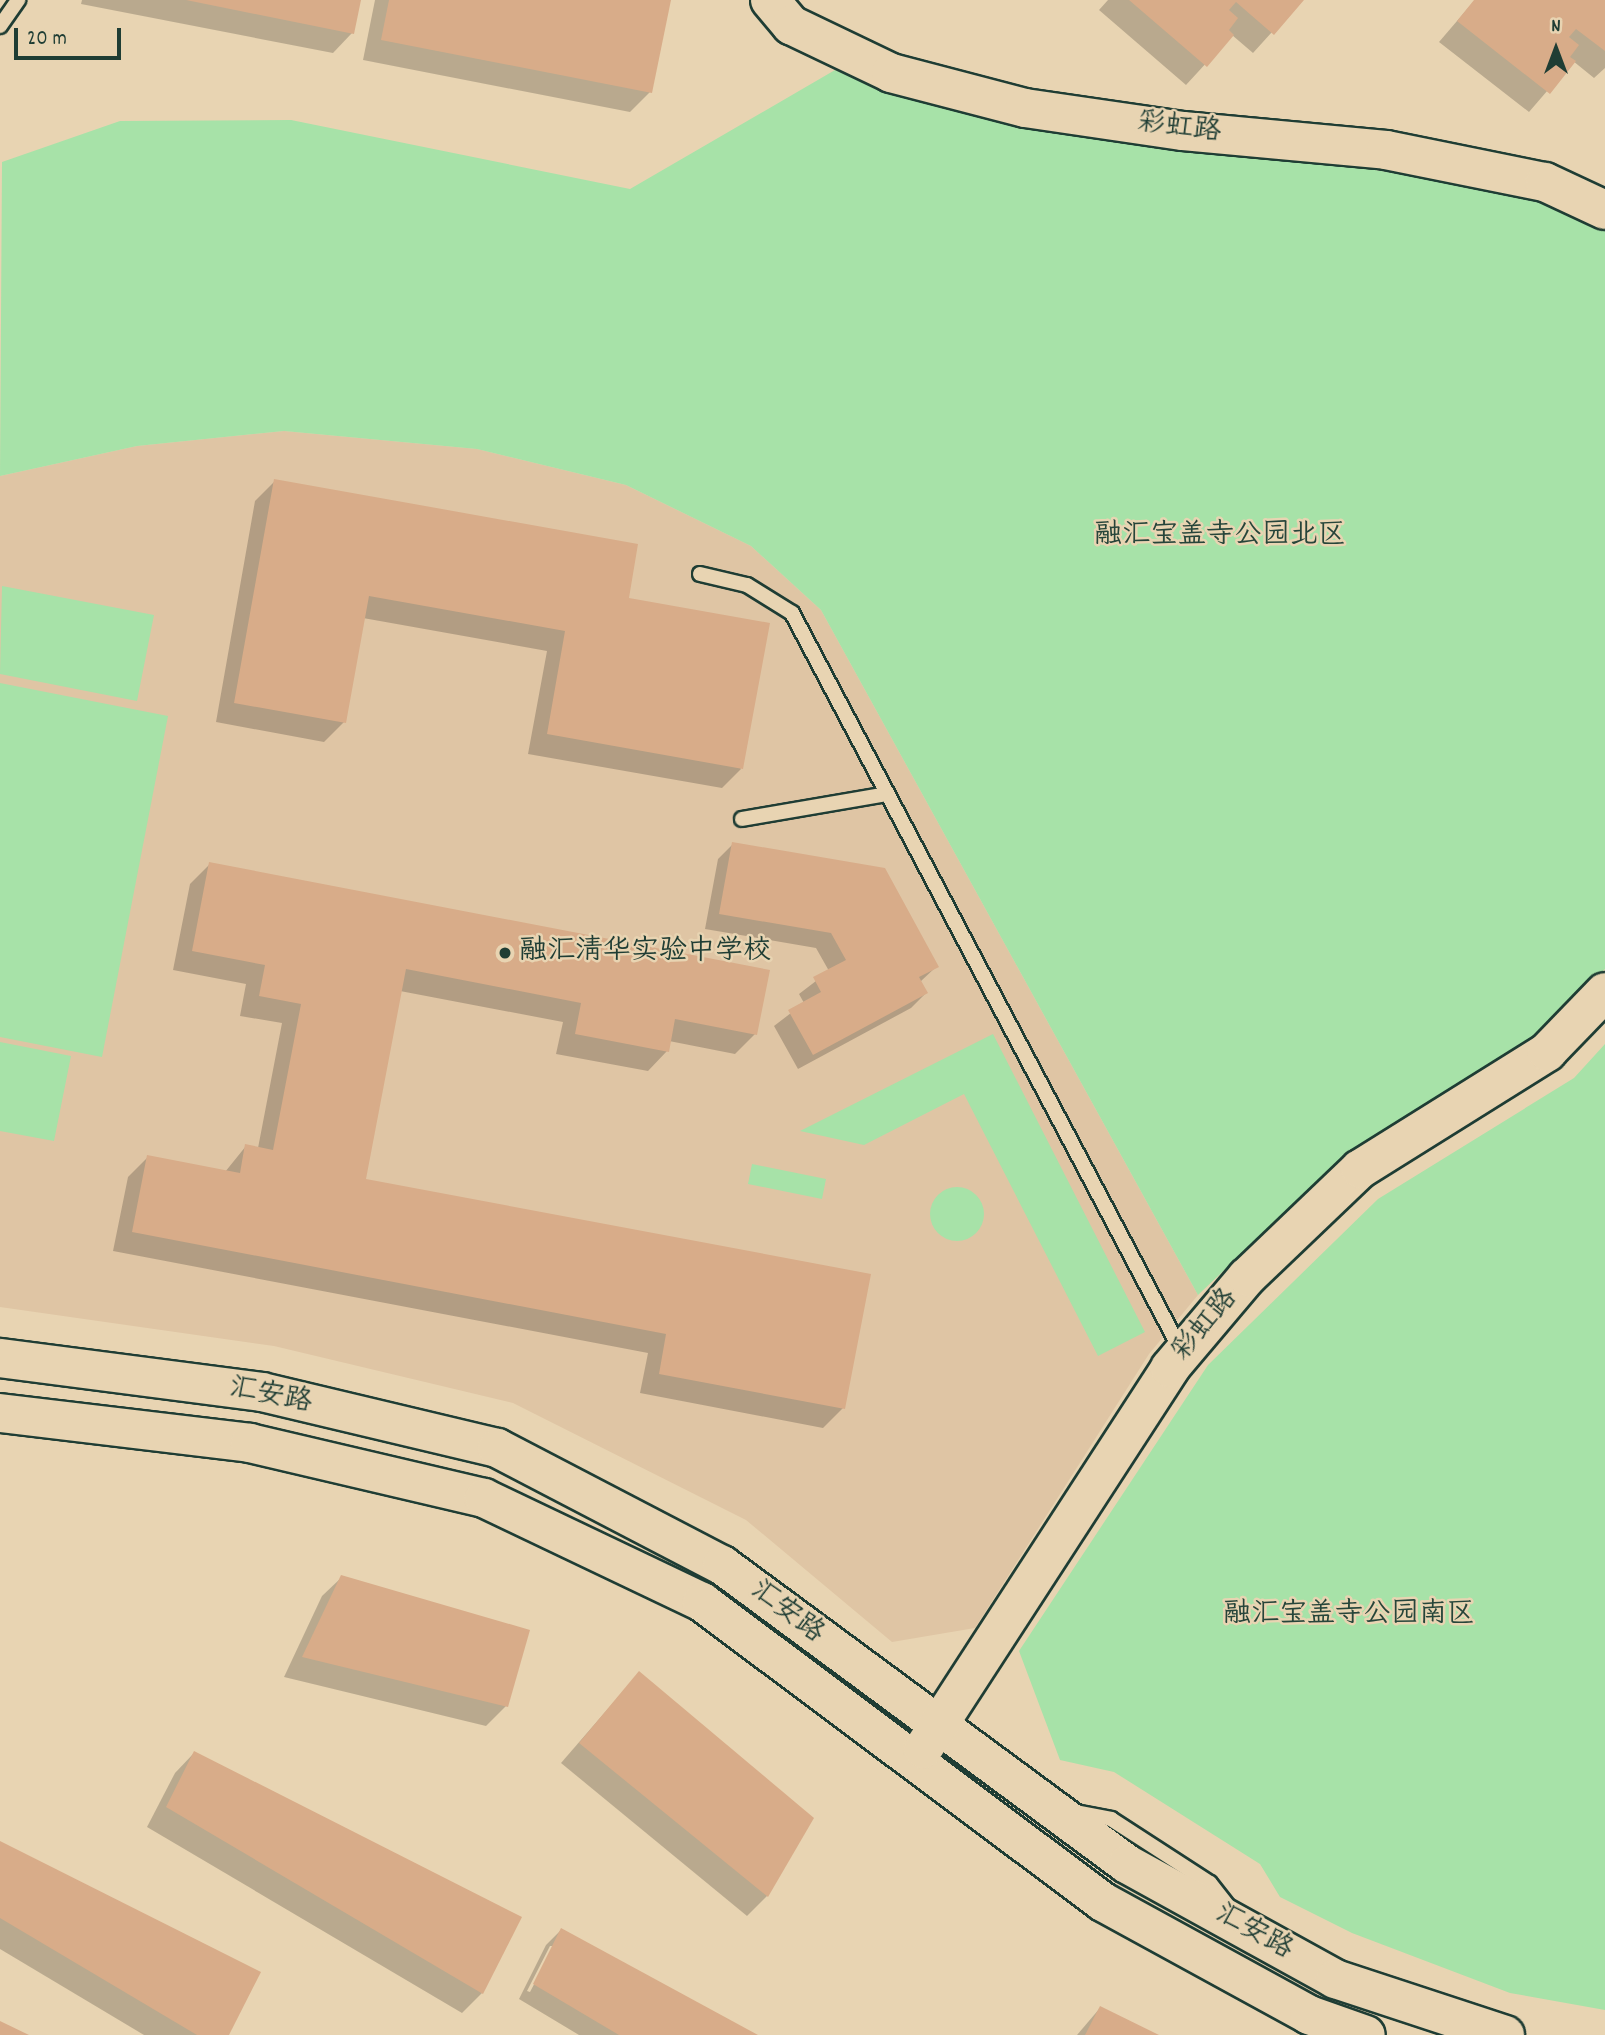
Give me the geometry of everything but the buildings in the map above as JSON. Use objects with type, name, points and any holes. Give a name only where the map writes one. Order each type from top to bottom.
[{"type":"street","name":"彩虹路","points":[[770,0],[791,25],[891,73],[1025,108],[1183,131],[1386,150],[1545,181],[1605,210]]},
{"type":"street","name":"彩虹路","points":[[915,1762],[1182,1353],[1247,1277],[1360,1169],[1547,1052],[1605,992]]},
{"type":"street","name":"汇安路","points":[[0,1358],[262,1392],[497,1448],[722,1565],[938,1728],[1128,1864],[1335,1979],[1505,2035]]},
{"type":"street","name":"汇安路","points":[[0,1413],[250,1443],[484,1498],[702,1602],[1103,1902],[1309,2015],[1366,2035]]},
{"type":"lane","points":[[0,26],[18,0]]},
{"type":"lane","points":[[700,574],[747,585],[792,613],[1182,1353]]},
{"type":"lane","points":[[742,819],[887,794]]},
{"type":"shaded area","name":"融汇清华实验中学校","points":[[284,431],[477,449],[626,485],[751,546],[821,610],[1198,1295],[1149,1354],[975,1628],[892,1642],[746,1520],[513,1403],[274,1346],[0,1307],[0,476],[137,446]]},
{"type":"green space","name":"融汇宝盖寺公园北区","points":[[835,70],[885,91],[1537,196],[1605,229],[1605,969],[1537,1035],[1349,1152],[1198,1295],[821,610],[751,546],[626,485],[477,449],[284,431],[137,446],[0,476],[2,162],[120,121],[291,120],[630,189]]},
{"type":"green space","points":[[2,586],[154,615],[137,701],[0,674]]},
{"type":"green space","points":[[0,683],[168,716],[102,1057],[0,1037]]},
{"type":"green space","points":[[993,1034],[1145,1332],[1098,1356],[964,1094],[864,1145],[800,1131]]},
{"type":"green space","points":[[0,1042],[71,1056],[54,1141],[0,1131]]},
{"type":"green space","name":"融汇宝盖寺公园南区","points":[[1605,1044],[1605,2010],[1510,1993],[1352,1933],[1280,1897],[1260,1864],[1114,1772],[1060,1760],[1019,1651],[1208,1365],[1378,1199],[1574,1078]]},
{"type":"green space","points":[[752,1164],[826,1179],[822,1199],[748,1184]]},
{"type":"green space","points":[[957,1187],[976,1195],[984,1214],[976,1233],[957,1241],[938,1233],[930,1214],[938,1195]]},
{"type":"place","name":"融汇清华实验中学校","points":[[505,953]]}]
